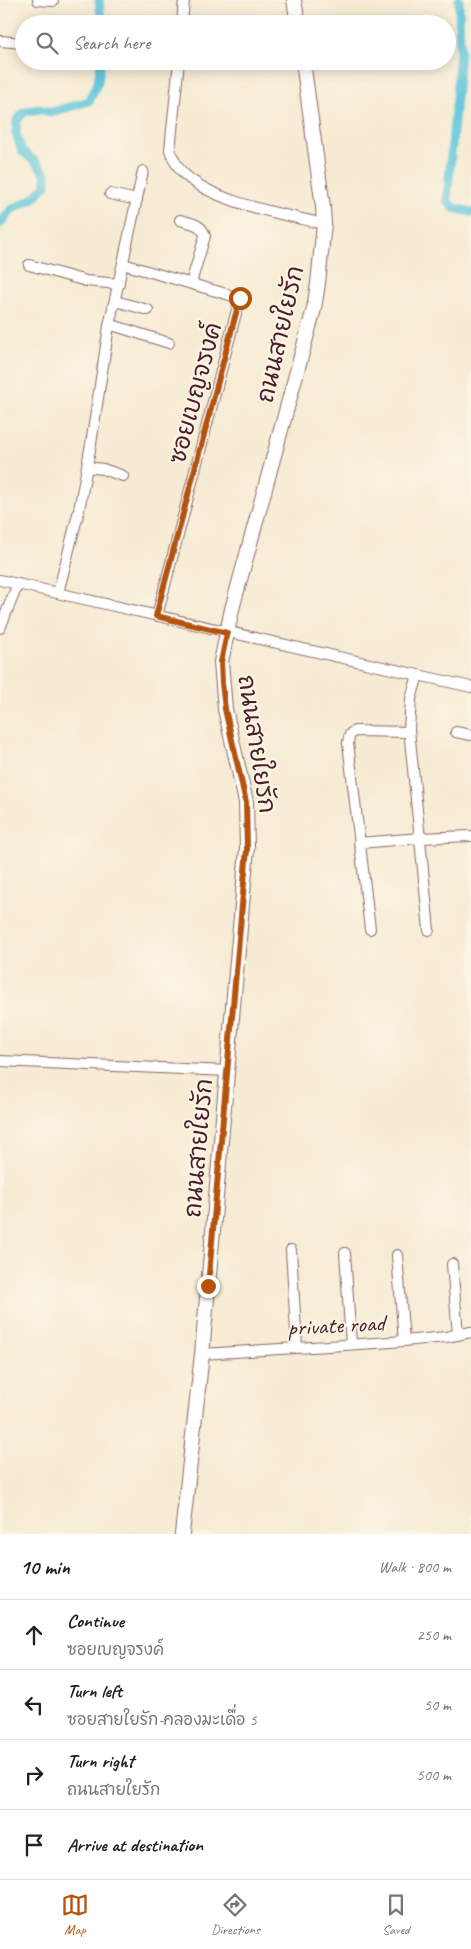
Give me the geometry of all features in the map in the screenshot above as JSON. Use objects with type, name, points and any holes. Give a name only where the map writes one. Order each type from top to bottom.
[{"type":"street","points":[[38,0],[52,1]]},
{"type":"street","points":[[183,15],[184,0]]},
{"type":"street","points":[[294,0],[296,15]]},
{"type":"street","points":[[0,41],[15,42]]},
{"type":"street","points":[[178,70],[170,150],[184,174],[216,194],[248,206],[324,224]]},
{"type":"street","name":"ถนนสายใยรัก","points":[[182,1534],[202,1354],[228,1071],[247,825],[244,793],[225,709],[221,662],[232,609],[314,309],[318,283],[324,224],[321,185],[304,70]]},
{"type":"street","points":[[58,593],[78,517],[109,324],[144,171]]},
{"type":"street","points":[[110,194],[137,200]]},
{"type":"street","points":[[180,220],[204,230],[205,236],[191,283]]},
{"type":"street","name":"ซอยเบญจรงค์","points":[[123,264],[238,297],[240,300],[156,616]]},
{"type":"street","points":[[30,265],[86,281],[119,284]]},
{"type":"street","points":[[115,301],[148,310]]},
{"type":"street","points":[[109,324],[169,343]]},
{"type":"street","points":[[87,467],[103,469],[123,476]]},
{"type":"street","points":[[0,580],[471,687]]},
{"type":"street","points":[[0,628],[18,584]]},
{"type":"street","points":[[418,675],[411,699],[409,732],[429,930]]},
{"type":"street","points":[[370,929],[358,843],[348,743],[349,737],[355,731],[409,732]]},
{"type":"street","points":[[456,732],[471,735]]},
{"type":"street","points":[[358,843],[471,836]]},
{"type":"street","points":[[0,1061],[228,1071]]},
{"type":"street","points":[[292,1250],[297,1347]]},
{"type":"street","points":[[344,1254],[351,1344]]},
{"type":"street","points":[[397,1255],[404,1341]]},
{"type":"street","points":[[452,1264],[458,1335]]},
{"type":"street","name":"private road","points":[[202,1354],[404,1341],[471,1332]]},
{"type":"waterway","points":[[99,0],[101,15]]},
{"type":"waterway","points":[[459,0],[460,52],[447,201],[454,208],[471,212]]},
{"type":"waterway","points":[[0,224],[11,210],[34,198],[46,185],[46,175],[37,163],[22,151],[16,134],[17,120],[24,112],[38,109],[52,112],[89,101],[98,82],[100,70]]},
{"type":"route","points":[[208,1286],[247,849],[246,802],[225,709],[222,683],[221,662],[227,633],[156,616],[240,298]]}]
